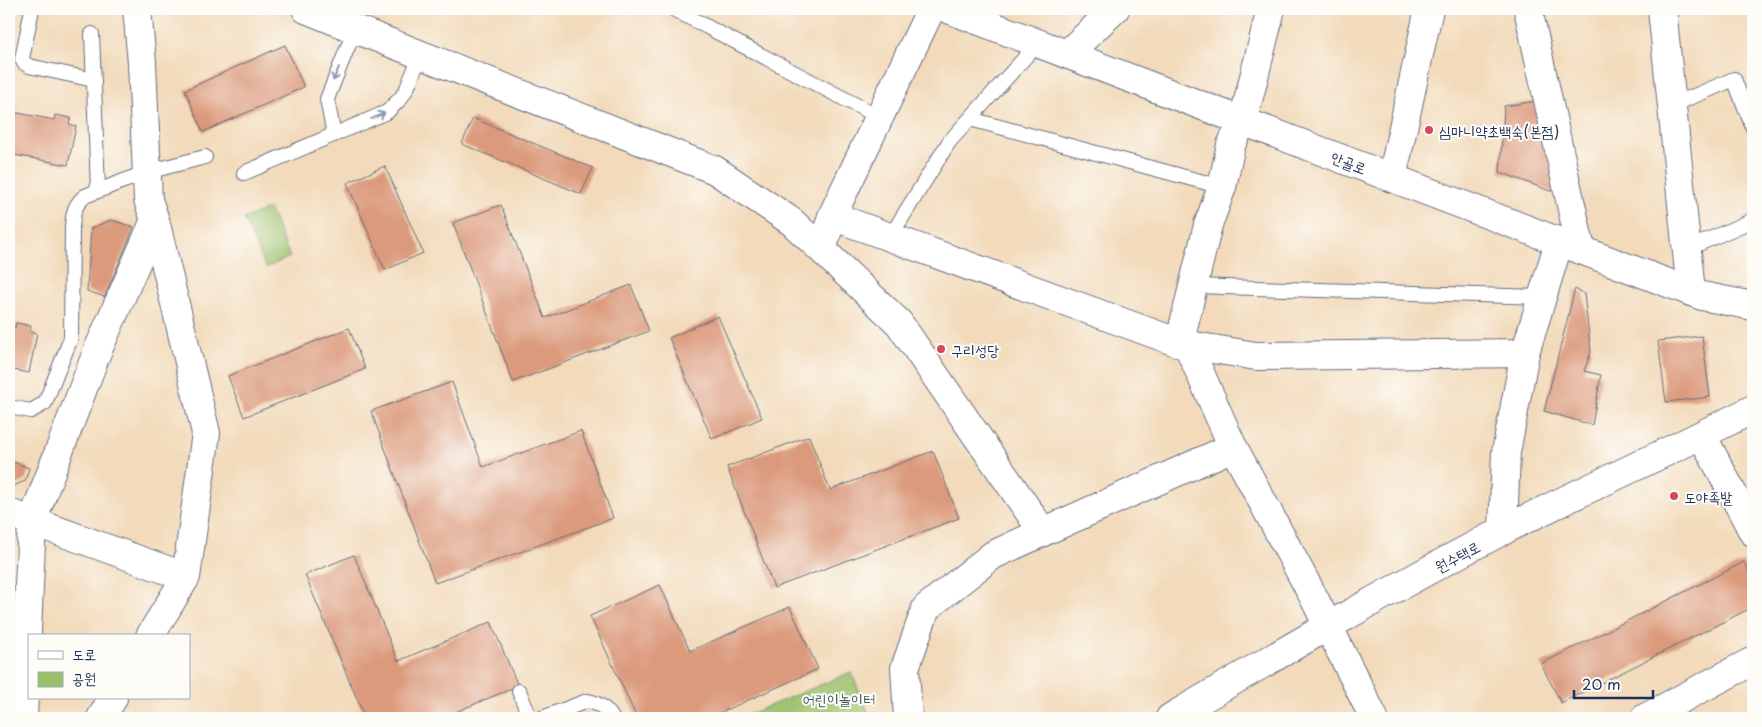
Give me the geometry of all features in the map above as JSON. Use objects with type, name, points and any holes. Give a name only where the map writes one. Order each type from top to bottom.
[{"type":"street","points":[[137,9],[142,63],[148,200],[155,220],[206,433],[186,577],[151,634]]},
{"type":"street","points":[[306,9],[359,19],[421,54],[715,170],[792,222],[899,323],[1043,532]]},
{"type":"street","points":[[822,250],[832,216],[931,9]]},
{"type":"street","name":"안골로","points":[[948,9],[1691,292],[1753,306]]},
{"type":"street","points":[[1067,54],[1115,9]]},
{"type":"street","points":[[1271,9],[1243,121],[1231,145],[1222,187],[1208,225],[1182,332],[1233,447],[1313,596],[1374,718]]},
{"type":"street","points":[[1392,178],[1429,9]]},
{"type":"street","points":[[1503,531],[1506,452],[1525,354],[1542,297],[1570,246],[1528,9]]},
{"type":"street","points":[[1662,9],[1691,292]]},
{"type":"street","points":[[832,216],[1188,345],[1256,356],[1525,354]]},
{"type":"street","points":[[23,718],[20,517],[97,352],[155,220]]},
{"type":"street","name":"원수택로","points":[[1170,718],[1327,626],[1503,531],[1753,409]]},
{"type":"street","points":[[1702,435],[1753,532]]},
{"type":"street","points":[[908,718],[905,668],[926,608],[992,555],[1233,447]]},
{"type":"street","points":[[20,517],[186,577]]},
{"type":"street","points":[[1645,718],[1753,661]]},
{"type":"street","points":[[101,718],[112,700]]},
{"type":"lane","points":[[32,9],[22,59],[24,63],[29,66],[94,80]]},
{"type":"lane","points":[[673,9],[879,117]]},
{"type":"lane","points":[[334,136],[327,99],[359,19]]},
{"type":"lane","points":[[92,34],[98,190]]},
{"type":"lane","points":[[890,237],[949,142],[1038,43]]},
{"type":"lane","points":[[244,173],[387,112],[401,98],[407,88],[421,54]]},
{"type":"lane","points":[[1673,105],[1734,79],[1753,128]]},
{"type":"lane","points":[[970,119],[1222,187]]},
{"type":"lane","points":[[9,407],[31,411],[44,403],[68,349],[71,338],[72,227],[74,212],[78,202],[85,196],[98,190],[147,172],[205,157]]},
{"type":"lane","points":[[1687,249],[1753,220]]},
{"type":"lane","points":[[1194,286],[1542,297]]},
{"type":"lane","points":[[519,691],[530,718]]},
{"type":"lane","points":[[542,718],[587,702],[593,702],[607,709],[612,718]]},
{"type":"green space","points":[[269,208],[290,257],[266,268],[244,219]]},
{"type":"green space","name":"어린이놀이터","points":[[851,672],[871,718],[740,718]]},
{"type":"building","points":[[285,45],[304,87],[203,132],[185,90]]},
{"type":"building","points":[[1538,101],[1559,190],[1550,191],[1500,172],[1504,106]]},
{"type":"building","points":[[9,105],[14,106],[13,112],[54,120],[55,115],[71,118],[69,124],[76,126],[68,165],[9,154]]},
{"type":"building","points":[[473,118],[593,168],[581,194],[462,144]]},
{"type":"building","points":[[385,166],[423,253],[385,270],[347,183]]},
{"type":"building","points":[[501,205],[545,318],[631,285],[649,331],[513,382],[453,223]]},
{"type":"building","points":[[111,220],[134,227],[105,297],[87,291],[91,228]]},
{"type":"building","points":[[1575,289],[1584,294],[1591,352],[1584,371],[1601,375],[1592,425],[1544,411]]},
{"type":"building","points":[[718,316],[762,418],[712,439],[669,338]]},
{"type":"building","points":[[16,323],[31,326],[30,332],[37,333],[29,373],[9,369],[9,327],[15,328]]},
{"type":"building","points":[[349,328],[365,369],[244,417],[228,376]]},
{"type":"building","points":[[1702,336],[1710,397],[1666,402],[1658,341]]},
{"type":"building","points":[[452,382],[483,467],[581,431],[613,518],[435,583],[371,411]]},
{"type":"building","points":[[809,436],[830,490],[933,451],[959,518],[774,588],[727,467]]},
{"type":"building","points":[[9,460],[29,468],[25,481],[9,488]]},
{"type":"building","points":[[354,555],[398,661],[491,622],[518,686],[441,718],[365,718],[305,575]]},
{"type":"building","points":[[1744,562],[1753,580],[1753,607],[1561,703],[1541,664]]},
{"type":"building","points":[[660,585],[690,651],[790,607],[818,669],[708,718],[637,718],[590,616]]},
{"type":"place","name":"심마니약초백숙(본점)","points":[[1429,130]]},
{"type":"place","name":"구리성당","points":[[941,349]]},
{"type":"place","name":"도야족발","points":[[1674,496]]}]
